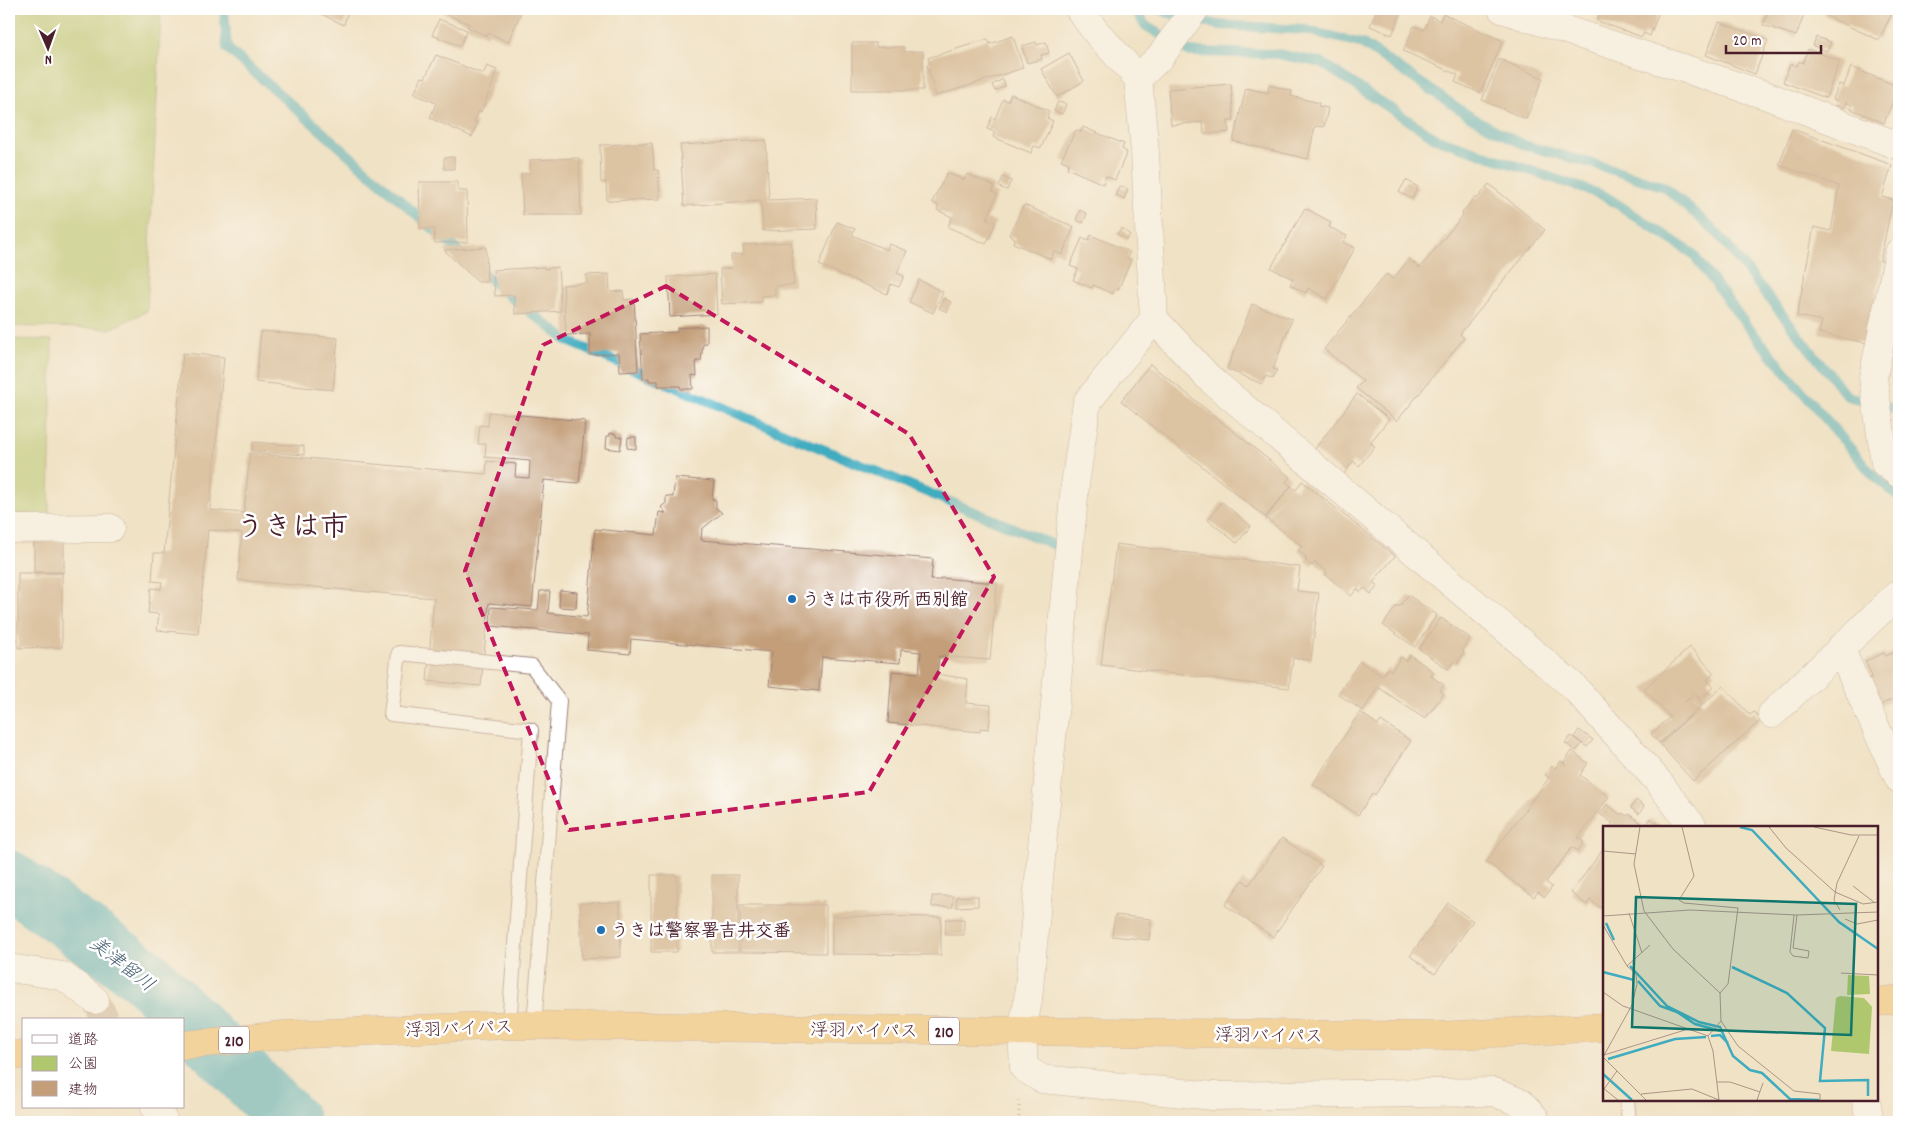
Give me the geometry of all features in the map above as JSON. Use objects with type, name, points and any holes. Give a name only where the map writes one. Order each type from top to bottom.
[{"type":"highway","points":[[1878,1002],[1899,999]]},
{"type":"highway","name":"浮羽バイパス","points":[[185,1045],[284,1035],[521,1026],[1438,1036],[1603,1027]]},
{"type":"highway","points":[[9,1055],[22,1055]]},
{"type":"street","points":[[1079,9],[1096,32],[1138,78],[1145,153],[1154,319],[1208,377],[1574,687],[1657,780],[1692,826]]},
{"type":"street","points":[[1138,78],[1160,57],[1195,9]]},
{"type":"street","points":[[1502,9],[1765,95],[1899,146]]},
{"type":"street","points":[[1899,252],[1872,377],[1885,463],[1899,474]]},
{"type":"street","points":[[1154,319],[1087,402],[1075,485],[1028,1000],[1022,1032],[1024,1068],[1042,1079],[1213,1096],[1494,1092],[1522,1103],[1535,1118],[1534,1122]]},
{"type":"street","points":[[9,529],[110,528]]},
{"type":"street","points":[[1772,714],[1899,593]]},
{"type":"street","points":[[1840,648],[1899,779]]},
{"type":"street","points":[[9,968],[63,976],[95,1000]]},
{"type":"street","points":[[1866,1101],[1870,1122]]},
{"type":"street","points":[[156,1108],[164,1122]]},
{"type":"lane","points":[[399,653],[532,666],[558,701],[521,1026],[531,730],[391,714],[399,653]]},
{"type":"lane","points":[[1627,1101],[1629,1122]]},
{"type":"highlighted area","points":[[666,286],[909,434],[994,577],[869,792],[569,830],[465,571],[543,345]]},
{"type":"green space","points":[[9,9],[161,9],[147,311],[110,329],[9,326]]},
{"type":"green space","points":[[9,339],[52,340],[49,515],[9,515]]},
{"type":"building","points":[[311,9],[352,9],[351,14],[347,13],[344,25]]},
{"type":"building","points":[[445,9],[522,10],[508,42],[489,33],[487,36],[467,27],[469,24],[443,13]]},
{"type":"building","points":[[1377,9],[1388,9],[1401,14],[1392,35],[1370,26]]},
{"type":"building","points":[[1601,9],[1660,9],[1650,36],[1644,33],[1642,37],[1597,21]]},
{"type":"building","points":[[1769,9],[1806,9],[1796,36],[1763,25]]},
{"type":"building","points":[[1827,9],[1894,9],[1879,40],[1824,15]]},
{"type":"building","points":[[1443,14],[1503,41],[1480,93],[1455,82],[1458,75],[1403,51],[1414,26],[1424,30],[1430,16],[1440,21]]},
{"type":"building","points":[[439,19],[467,30],[460,46],[432,35]]},
{"type":"building","points":[[1719,22],[1768,40],[1755,74],[1706,55]]},
{"type":"building","points":[[1013,36],[1023,68],[936,96],[927,65],[930,64],[928,58],[988,39],[990,44]]},
{"type":"building","points":[[1816,37],[1831,42],[1827,51],[1813,46]]},
{"type":"building","points":[[1036,42],[1037,45],[1046,42],[1049,53],[1041,55],[1042,59],[1027,63],[1022,46]]},
{"type":"building","points":[[852,43],[876,43],[876,47],[904,47],[904,52],[923,51],[923,90],[852,90]]},
{"type":"building","points":[[1808,49],[1840,61],[1826,98],[1783,82],[1790,64],[1797,66],[1799,61],[1803,63]]},
{"type":"building","points":[[1069,53],[1084,81],[1057,97],[1041,69]]},
{"type":"building","points":[[436,55],[483,74],[487,66],[497,70],[481,112],[479,111],[474,122],[477,123],[472,137],[430,118],[436,103],[414,94],[422,77],[425,78]]},
{"type":"building","points":[[1499,59],[1543,78],[1526,119],[1482,100]]},
{"type":"building","points":[[1851,67],[1899,87],[1884,123],[1851,109],[1852,105],[1846,102],[1844,108],[1835,105],[1837,101],[1833,99],[1839,84],[1844,86]]},
{"type":"building","points":[[1003,79],[1005,86],[995,91],[992,85]]},
{"type":"building","points":[[1231,84],[1234,121],[1228,121],[1229,132],[1204,134],[1203,122],[1171,125],[1168,89]]},
{"type":"building","points":[[1269,85],[1292,91],[1291,96],[1319,103],[1318,106],[1328,108],[1324,127],[1315,126],[1308,159],[1233,141],[1246,88],[1268,93]]},
{"type":"building","points":[[1011,94],[1049,111],[1047,118],[1053,121],[1041,148],[1034,146],[1031,153],[993,137],[995,132],[987,129],[992,117],[995,119],[1003,99],[1008,101]]},
{"type":"building","points":[[1058,102],[1066,104],[1062,114],[1054,111]]},
{"type":"building","points":[[1083,127],[1124,144],[1122,149],[1127,152],[1115,180],[1106,176],[1103,184],[1067,168],[1069,163],[1061,160],[1076,130],[1081,132]]},
{"type":"building","points":[[1792,129],[1892,165],[1882,197],[1893,200],[1866,343],[1819,333],[1822,321],[1797,316],[1814,227],[1831,231],[1839,186],[1779,165]]},
{"type":"building","points":[[766,140],[769,200],[816,198],[817,229],[763,231],[761,200],[684,206],[680,145]]},
{"type":"building","points":[[652,143],[654,170],[658,170],[660,199],[607,201],[606,182],[601,183],[600,145]]},
{"type":"building","points":[[454,157],[454,169],[444,169],[444,158]]},
{"type":"building","points":[[579,158],[581,215],[523,215],[521,174],[530,173],[530,160]]},
{"type":"building","points":[[947,173],[964,180],[967,174],[994,186],[992,192],[997,194],[987,219],[996,222],[986,244],[948,227],[952,217],[937,210],[939,206],[932,202]]},
{"type":"building","points":[[1003,177],[1011,181],[1007,190],[999,187]]},
{"type":"building","points":[[1406,180],[1418,187],[1412,199],[1399,192]]},
{"type":"building","points":[[419,182],[458,182],[458,191],[467,191],[468,242],[435,243],[434,229],[420,229]]},
{"type":"building","points":[[1489,184],[1545,230],[1460,334],[1464,338],[1397,421],[1356,388],[1363,381],[1324,349],[1386,274],[1393,279],[1409,259],[1420,268],[1463,215],[1462,213],[1475,197],[1477,199]]},
{"type":"building","points":[[1119,186],[1128,189],[1124,199],[1116,195]]},
{"type":"building","points":[[1024,205],[1074,227],[1062,255],[1054,251],[1051,259],[1013,243],[1015,238],[1009,235]]},
{"type":"building","points":[[1305,208],[1331,222],[1329,227],[1347,236],[1343,242],[1355,248],[1327,299],[1308,288],[1306,293],[1290,285],[1293,279],[1271,268]]},
{"type":"building","points":[[1080,210],[1087,214],[1083,223],[1076,220]]},
{"type":"building","points":[[837,222],[855,229],[852,235],[887,250],[889,244],[907,251],[897,273],[904,276],[899,287],[891,284],[887,294],[819,265]]},
{"type":"building","points":[[1122,228],[1130,235],[1126,240],[1117,234]]},
{"type":"building","points":[[1091,235],[1130,252],[1127,258],[1131,260],[1118,290],[1115,289],[1113,294],[1093,285],[1092,288],[1073,280],[1078,269],[1070,266],[1082,238],[1088,241]]},
{"type":"building","points":[[791,242],[794,285],[775,286],[775,295],[761,296],[761,302],[722,304],[720,269],[732,268],[731,255],[744,254],[743,245]]},
{"type":"building","points":[[486,247],[487,282],[478,282],[444,250]]},
{"type":"building","points":[[544,267],[544,269],[558,267],[561,311],[515,314],[514,295],[495,296],[493,270]]},
{"type":"building","points":[[609,274],[610,292],[623,291],[624,300],[634,299],[638,371],[620,372],[619,353],[590,355],[590,334],[566,335],[563,285],[587,283],[586,275]]},
{"type":"building","points":[[715,274],[717,314],[670,317],[668,277]]},
{"type":"building","points":[[919,280],[943,292],[933,313],[909,302]]},
{"type":"building","points":[[944,298],[951,302],[947,312],[939,308]]},
{"type":"building","points":[[1252,304],[1292,319],[1273,369],[1277,370],[1273,379],[1266,376],[1262,384],[1227,369]]},
{"type":"building","points":[[707,326],[707,343],[703,344],[701,361],[696,361],[697,376],[692,375],[693,389],[681,389],[680,386],[658,386],[658,381],[649,381],[649,378],[643,379],[640,334],[677,332],[677,328]]},
{"type":"building","points":[[261,331],[338,338],[333,390],[256,382]]},
{"type":"building","points":[[183,353],[224,357],[210,510],[244,513],[250,453],[486,474],[487,461],[516,464],[515,477],[529,478],[530,461],[485,457],[486,444],[478,444],[480,425],[488,426],[489,412],[585,421],[579,483],[544,480],[532,607],[489,603],[481,686],[427,681],[434,598],[238,580],[242,533],[208,530],[198,634],[157,630],[159,614],[148,613],[151,588],[161,589],[162,582],[152,581],[154,553],[164,553]]},
{"type":"building","points":[[1150,364],[1290,477],[1286,482],[1291,486],[1265,517],[1121,401]]},
{"type":"building","points":[[1357,394],[1389,419],[1370,443],[1375,446],[1359,466],[1353,461],[1344,474],[1314,450]]},
{"type":"building","points":[[610,433],[616,434],[616,437],[622,437],[620,450],[606,448],[607,436],[610,436]]},
{"type":"building","points":[[628,437],[636,437],[636,449],[627,448]]},
{"type":"building","points":[[253,442],[304,446],[304,455],[252,451]]},
{"type":"building","name":"うきは市役所 西別館","points":[[675,478],[714,481],[712,499],[716,500],[716,508],[722,513],[702,529],[701,540],[933,559],[931,580],[940,580],[940,578],[997,583],[990,660],[939,656],[937,674],[968,679],[966,703],[991,705],[989,729],[980,728],[980,732],[888,723],[892,671],[919,673],[921,652],[901,650],[900,663],[822,657],[819,691],[769,686],[772,652],[631,639],[630,654],[587,650],[588,635],[490,626],[491,607],[538,610],[540,591],[550,591],[548,613],[587,617],[595,529],[656,535],[659,512],[666,513],[661,507],[666,503],[666,496],[673,497]]},
{"type":"building","points":[[1302,481],[1395,556],[1373,582],[1378,586],[1371,594],[1364,588],[1361,592],[1357,589],[1351,596],[1325,574],[1327,572],[1315,562],[1312,566],[1305,560],[1307,558],[1298,550],[1302,546],[1266,518],[1291,486],[1296,490]]},
{"type":"building","points":[[1222,502],[1251,526],[1237,543],[1208,520]]},
{"type":"building","points":[[34,541],[64,541],[64,572],[34,572]]},
{"type":"building","points":[[1116,544],[1300,567],[1297,591],[1319,593],[1311,660],[1293,658],[1289,688],[1101,665]]},
{"type":"building","points":[[18,573],[62,573],[62,647],[18,648]]},
{"type":"building","points":[[560,590],[577,592],[576,608],[559,607]]},
{"type":"building","points":[[1408,595],[1437,615],[1415,647],[1383,625],[1397,605],[1399,607]]},
{"type":"building","points":[[1441,618],[1470,638],[1462,650],[1464,652],[1457,664],[1454,662],[1448,669],[1419,649]]},
{"type":"building","points":[[1690,647],[1714,673],[1707,680],[1714,687],[1700,699],[1691,691],[1703,704],[1659,743],[1651,734],[1670,717],[1644,689]]},
{"type":"building","points":[[1899,650],[1899,696],[1876,707],[1864,681],[1872,677],[1865,661],[1884,653],[1886,656]]},
{"type":"building","points":[[1410,655],[1434,672],[1431,676],[1444,685],[1440,691],[1444,693],[1425,719],[1378,687],[1363,711],[1338,694],[1360,661],[1382,676],[1388,668],[1391,671],[1401,657],[1406,661]]},
{"type":"building","points":[[1723,686],[1750,715],[1754,712],[1761,720],[1693,781],[1660,744]]},
{"type":"building","points":[[1360,712],[1378,725],[1381,721],[1411,741],[1375,795],[1373,793],[1358,815],[1313,784]]},
{"type":"building","points":[[1579,730],[1593,740],[1587,747],[1574,737]]},
{"type":"building","points":[[1571,736],[1582,744],[1576,751],[1565,743]]},
{"type":"building","points":[[1572,751],[1588,763],[1580,775],[1609,797],[1578,838],[1584,842],[1578,851],[1572,847],[1546,882],[1552,887],[1545,897],[1538,892],[1534,897],[1486,862],[1549,778],[1545,775],[1552,766],[1555,768],[1561,761],[1567,766],[1564,762]]},
{"type":"building","points":[[1636,800],[1644,806],[1639,814],[1631,808]]},
{"type":"building","points":[[1607,804],[1621,815],[1622,813],[1627,816],[1629,814],[1645,826],[1611,826],[1613,823],[1600,814]]},
{"type":"building","points":[[1650,818],[1662,826],[1645,826]]},
{"type":"building","points":[[1282,838],[1322,866],[1273,937],[1225,905],[1243,880],[1249,885]]},
{"type":"building","points":[[1603,849],[1603,909],[1590,900],[1587,905],[1571,893]]},
{"type":"building","points":[[651,875],[677,875],[677,952],[651,952]]},
{"type":"building","points":[[712,875],[738,875],[738,952],[712,952]]},
{"type":"building","points":[[932,896],[953,896],[953,907],[932,907]]},
{"type":"building","points":[[978,896],[978,906],[956,907],[956,897]]},
{"type":"building","name":"うきは警察署吉井交番","points":[[620,902],[621,957],[582,959],[580,903]]},
{"type":"building","points":[[1448,903],[1473,921],[1435,974],[1410,956]]},
{"type":"building","points":[[740,905],[826,905],[826,953],[740,952]]},
{"type":"building","points":[[1115,915],[1151,919],[1149,940],[1112,936]]},
{"type":"building","points":[[832,916],[941,917],[941,955],[832,954]]},
{"type":"building","points":[[946,919],[964,919],[964,935],[945,935]]},
{"type":"waterway","points":[[224,9],[227,48],[465,257]]},
{"type":"waterway","points":[[1134,9],[1146,26],[1190,52],[1278,54],[1322,63],[1435,138],[1605,196],[1692,253],[1748,327],[1873,475],[1899,497]]},
{"type":"waterway","points":[[1159,9],[1168,13],[1218,25],[1306,30],[1363,44],[1471,117],[1524,145],[1594,164],[1665,187],[1718,234],[1847,396],[1899,410]]},
{"type":"waterway","points":[[478,269],[513,299],[568,341],[1064,549]]},
{"type":"waterway","name":"美津留川","points":[[9,879],[145,976],[291,1122]]},
{"type":"tunnel","points":[[95,1000],[105,1018]]},
{"type":"place","name":"うきは市役所 西別館","points":[[792,599]]},
{"type":"place","name":"うきは警察署吉井交番","points":[[601,930]]},
{"type":"district","name":"うきは市","points":[[292,525]]}]
